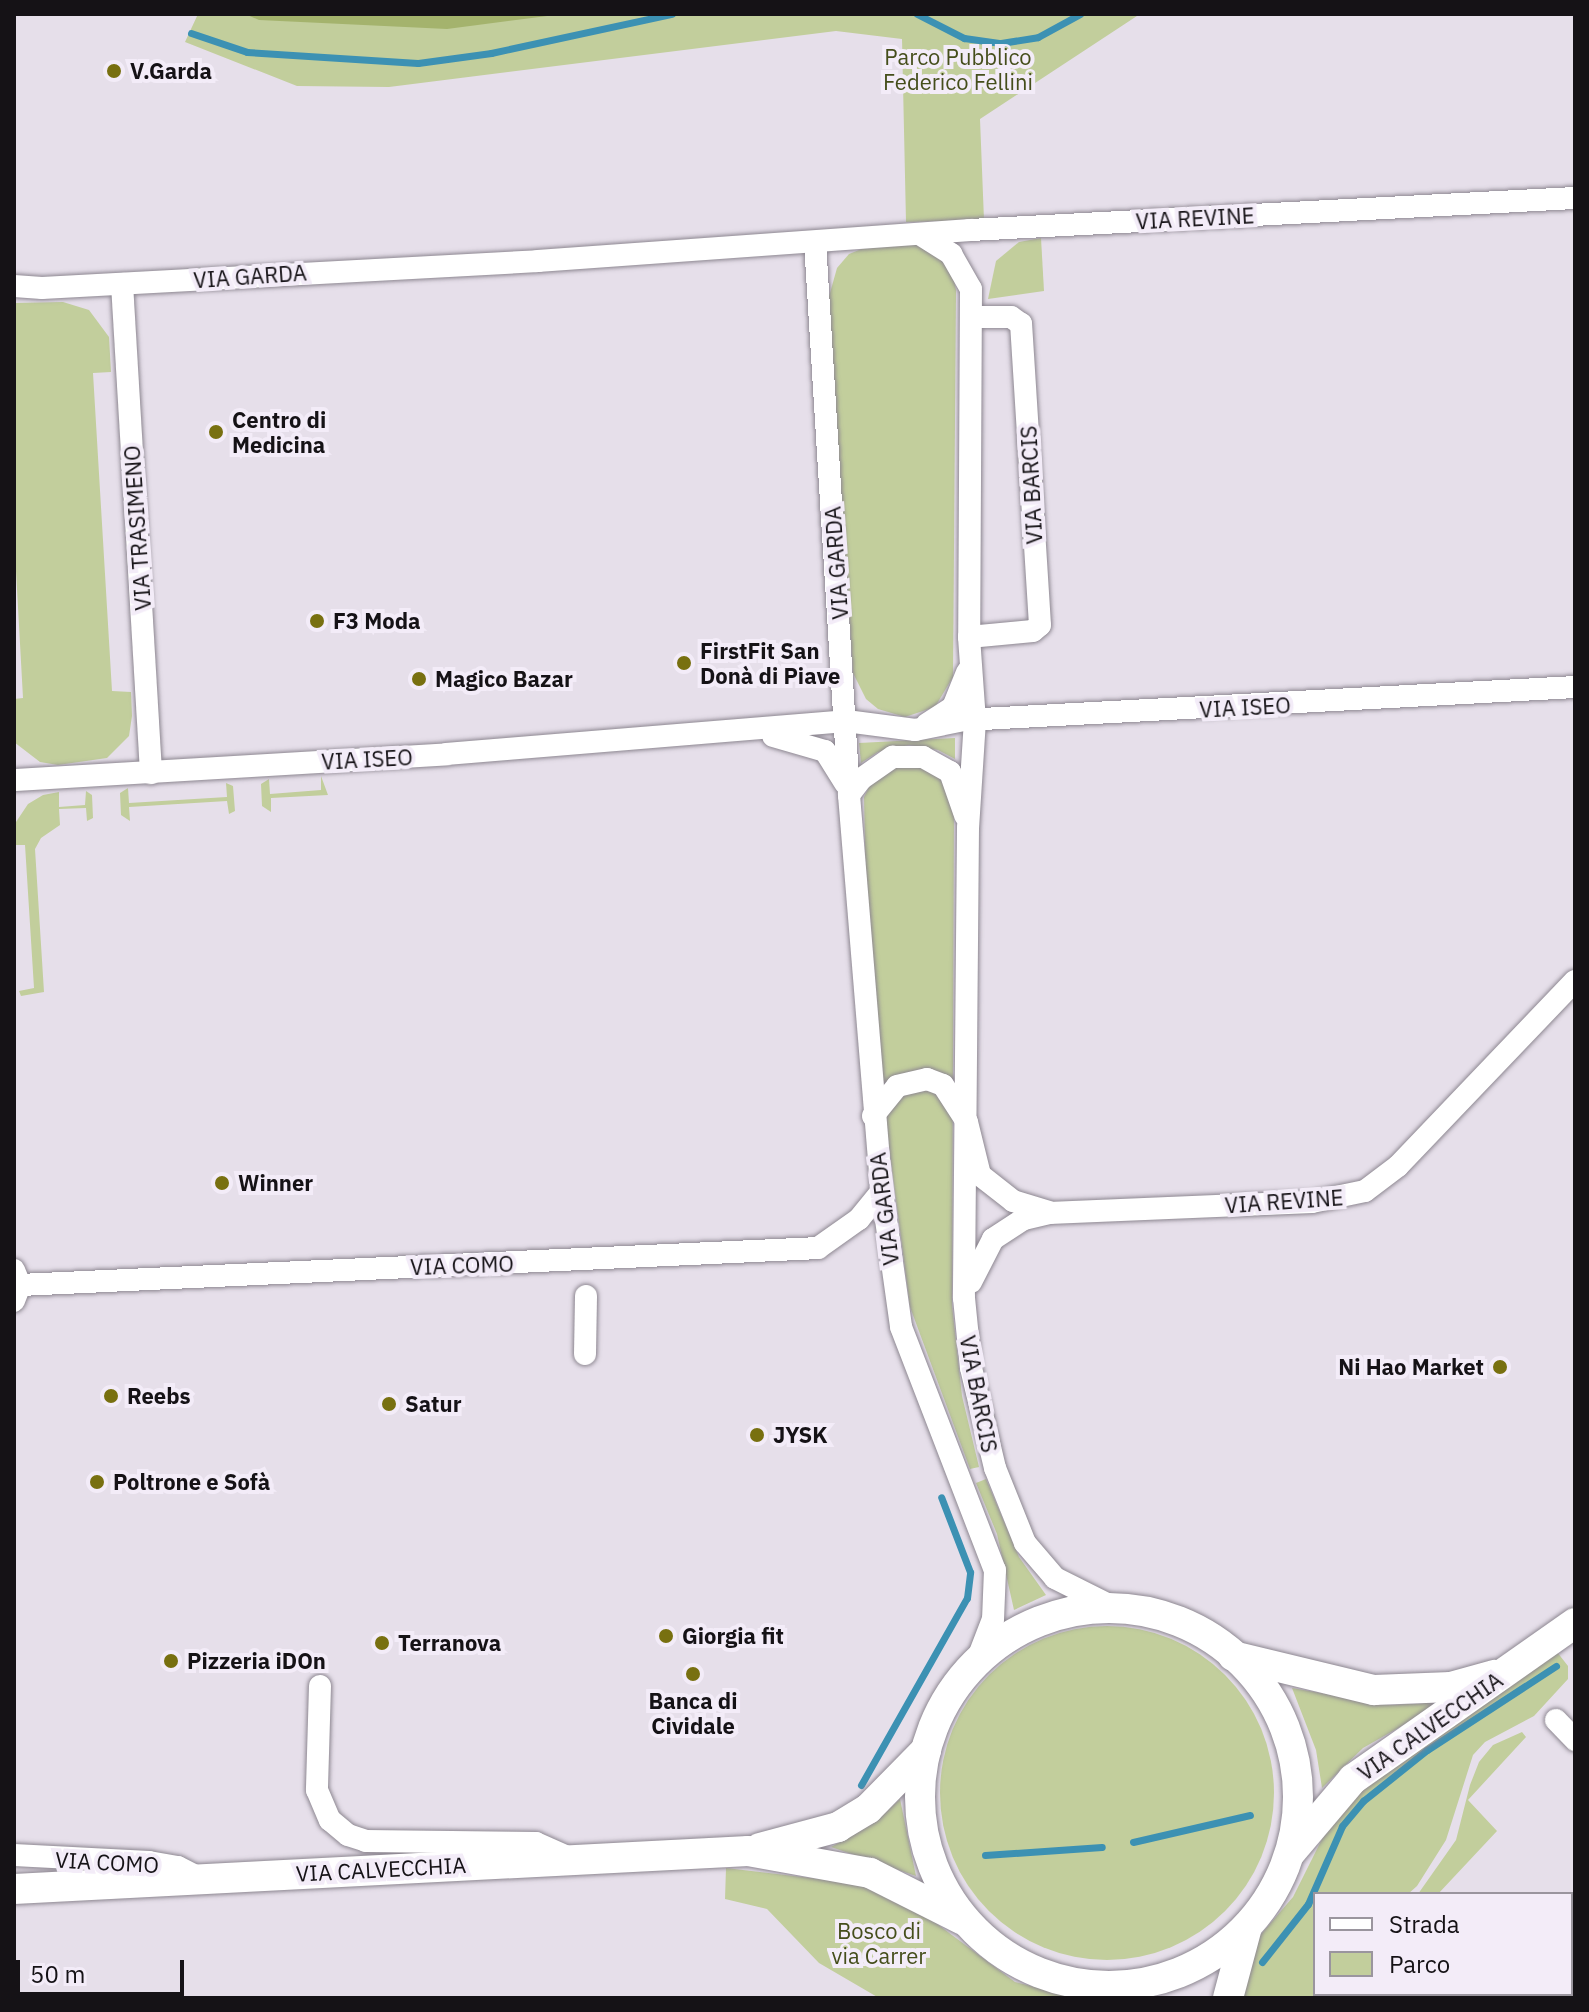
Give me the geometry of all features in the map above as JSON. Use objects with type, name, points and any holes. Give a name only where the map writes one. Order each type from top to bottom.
[{"type":"main road","points":[[1095,1985],[1132,1985],[1181,1972],[1217,1952],[1248,1925],[1268,1898],[1288,1857],[1297,1806],[1291,1749],[1270,1701],[1233,1656],[1179,1623],[1117,1609],[1082,1611],[1035,1623],[976,1663],[947,1700],[926,1750],[920,1796],[926,1842],[939,1880],[968,1923],[1028,1968],[1132,1998]]},
{"type":"main road","name":"VIA CALVECCHIA","points":[[1288,1857],[1353,1779],[1575,1623]]},
{"type":"main road","name":"VIA CALVECCHIA","points":[[1233,1656],[1374,1690],[1451,1687],[1511,1669]]},
{"type":"main road","name":"VIA CALVECCHIA","points":[[748,1851],[838,1827],[868,1809],[926,1750]]},
{"type":"main road","name":"VIA CALVECCHIA","points":[[14,1889],[748,1851],[870,1873],[968,1923]]},
{"type":"main road","points":[[1228,1998],[1248,1925]]},
{"type":"street","name":"VIA REVINE","points":[[815,242],[1575,198]]},
{"type":"street","name":"VIA BARCIS","points":[[921,235],[939,244],[963,271],[971,289],[969,637],[975,720],[968,828],[966,1331],[987,1443],[1025,1543],[1055,1578],[1117,1609]]},
{"type":"street","name":"VIA GARDA","points":[[14,286],[122,284],[815,242],[849,795],[881,1192],[901,1327],[995,1570],[993,1619],[976,1663]]},
{"type":"street","name":"VIA TRASIMENO","points":[[122,284],[151,773]]},
{"type":"street","name":"VIA BARCIS","points":[[969,637],[1033,631],[1040,625],[1021,324],[1011,317],[972,317]]},
{"type":"street","points":[[843,681],[867,715],[909,729],[953,707],[970,663]]},
{"type":"street","name":"VIA ISEO","points":[[14,780],[151,773],[846,721],[909,729],[975,720],[1575,687]]},
{"type":"street","name":"VIA ISEO","points":[[719,732],[788,737],[814,745],[834,758],[849,795]]},
{"type":"street","name":"VIA BARCIS","points":[[849,795],[861,779],[893,757],[923,757],[950,772],[968,828]]},
{"type":"street","name":"VIA REVINE","points":[[966,1331],[972,1275],[980,1256],[1005,1229],[1049,1213],[1312,1202],[1365,1191],[1398,1166],[1575,981]]},
{"type":"street","points":[[873,1116],[897,1086],[927,1079],[943,1085],[967,1122]]},
{"type":"street","name":"VIA REVINE","points":[[967,1122],[980,1175],[1013,1201],[1049,1213]]},
{"type":"street","name":"VIA COMO","points":[[16,1285],[818,1248],[859,1219],[881,1192]]},
{"type":"street","points":[[585,1354],[586,1296]]},
{"type":"street","points":[[320,1686],[317,1790],[330,1820],[348,1835],[366,1841],[536,1843],[571,1858]]},
{"type":"street","points":[[1556,1720],[1575,1740]]},
{"type":"street","name":"VIA COMO","points":[[14,1855],[149,1862],[178,1867],[199,1878]]},
{"type":"green space","name":"Parco Pubblico Federico Fellini","points":[[198,14],[1140,14],[980,119],[984,220],[906,222],[902,39],[836,31],[389,87],[297,86],[185,42]]},
{"type":"green space","points":[[245,14],[563,14],[447,29],[259,20]]},
{"type":"green space","points":[[1041,238],[1044,291],[988,299],[996,261],[1019,242]]},
{"type":"green space","points":[[915,243],[936,252],[952,271],[956,290],[953,677],[935,707],[905,717],[878,709],[866,699],[853,673],[828,300],[837,268],[849,254],[869,246]]},
{"type":"green space","points":[[63,302],[89,310],[109,337],[111,372],[93,373],[112,691],[131,692],[132,716],[129,736],[107,758],[58,765],[40,762],[14,742],[14,699],[23,698],[14,535],[14,303]]},
{"type":"green space","points":[[955,738],[955,759],[938,750],[909,745],[878,752],[861,763],[859,743]]},
{"type":"green space","points":[[901,765],[922,765],[941,773],[954,810],[952,1305],[962,1396],[979,1467],[970,1469],[910,1307],[886,1123],[866,901],[864,797],[873,779]]},
{"type":"green space","points":[[321,776],[328,795],[271,798],[271,812],[262,806],[261,784],[269,779],[270,794],[321,790]]},
{"type":"green space","points":[[226,783],[233,786],[235,811],[229,814],[227,801],[129,807],[130,821],[121,815],[120,793],[128,788],[129,803],[227,797]]},
{"type":"green space","points":[[86,791],[92,795],[93,818],[87,821],[86,808],[59,809],[60,825],[41,838],[35,849],[44,992],[21,996],[19,991],[34,988],[25,845],[14,845],[14,825],[28,804],[43,795],[59,792],[59,807],[85,805]]},
{"type":"green space","points":[[986,1479],[1019,1557],[1046,1595],[1014,1610],[997,1534],[976,1483]]},
{"type":"green space","points":[[1107,1626],[1140,1629],[1171,1639],[1200,1654],[1225,1675],[1246,1700],[1261,1729],[1271,1760],[1274,1793],[1271,1826],[1261,1857],[1246,1886],[1225,1911],[1200,1932],[1171,1947],[1140,1957],[1107,1960],[1074,1957],[1043,1947],[1014,1932],[989,1911],[968,1886],[953,1857],[943,1826],[940,1793],[943,1760],[953,1729],[968,1700],[989,1675],[1014,1654],[1043,1639],[1074,1629]]},
{"type":"green space","points":[[1557,1652],[1568,1666],[1568,1679],[1534,1716],[1485,1742],[1473,1755],[1446,1840],[1410,1892],[1313,1892],[1313,1996],[1342,1998],[1238,1998],[1256,1940],[1293,1897],[1339,1805]]},
{"type":"green space","points":[[1292,1688],[1390,1705],[1444,1702],[1363,1748],[1322,1788],[1316,1750]]},
{"type":"green space","points":[[1522,1732],[1526,1737],[1468,1800],[1497,1831],[1440,1892],[1419,1892],[1456,1840],[1470,1785],[1479,1762],[1493,1745]]},
{"type":"green space","points":[[900,1799],[916,1876],[831,1847],[874,1823]]},
{"type":"green space","name":"Bosco di via Carrer","points":[[726,1868],[871,1885],[917,1909],[1015,1982],[1080,1998],[879,1998],[819,1963],[767,1909],[725,1899]]},
{"type":"waterway","points":[[191,33],[247,52],[418,63],[491,53],[672,14]]},
{"type":"waterway","points":[[917,14],[964,38],[1001,43],[1038,37],[1080,14]]},
{"type":"waterway","points":[[861,1785],[967,1598],[970,1572],[941,1497]]},
{"type":"waterway","points":[[1313,1892],[1342,1826],[1363,1801],[1427,1750],[1556,1666]]},
{"type":"waterway","points":[[1133,1842],[1250,1815]]},
{"type":"waterway","points":[[985,1855],[1102,1847]]},
{"type":"waterway","points":[[1262,1962],[1308,1904],[1313,1893]]},
{"type":"place","name":"V.Garda","points":[[114,71]]},
{"type":"place","name":"Centro di Medicina","points":[[216,432]]},
{"type":"place","name":"F3 Moda","points":[[317,621]]},
{"type":"place","name":"FirstFit San Donà di Piave","points":[[684,663]]},
{"type":"place","name":"Magico Bazar","points":[[419,679]]},
{"type":"place","name":"Winner","points":[[222,1183]]},
{"type":"place","name":"Ni Hao Market","points":[[1500,1367]]},
{"type":"place","name":"Reebs","points":[[111,1396]]},
{"type":"place","name":"Satur","points":[[389,1404]]},
{"type":"place","name":"JYSK","points":[[757,1435]]},
{"type":"place","name":"Poltrone e Sofà","points":[[97,1482]]},
{"type":"place","name":"Giorgia fit","points":[[666,1636]]},
{"type":"place","name":"Terranova","points":[[382,1643]]},
{"type":"place","name":"Pizzeria iDOn","points":[[171,1661]]},
{"type":"place","name":"Banca di Cividale","points":[[693,1674]]}]
